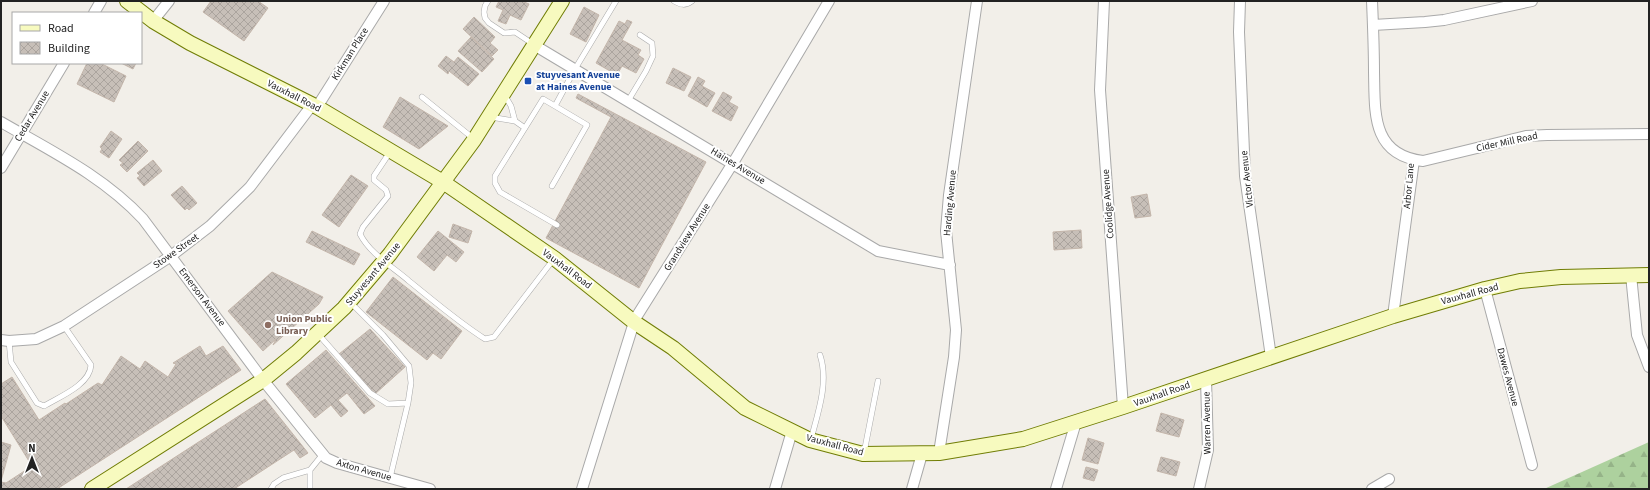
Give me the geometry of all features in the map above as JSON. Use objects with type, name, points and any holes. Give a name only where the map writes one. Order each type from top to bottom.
[{"type":"street","points":[[95,12],[101,1]]},
{"type":"street","name":"Vauxhall Road","points":[[127,1],[141,12]]},
{"type":"street","points":[[153,21],[169,1]]},
{"type":"street","name":"Kirkman Place","points":[[315,106],[384,1]]},
{"type":"street","name":"Stuyvesant Avenue","points":[[92,489],[263,380],[296,353],[350,302],[385,261],[474,140],[562,1]]},
{"type":"street","name":"Grandview Avenue","points":[[582,489],[634,322],[733,163],[829,1]]},
{"type":"street","name":"Harding Avenue","points":[[939,453],[955,350],[956,330],[946,232],[949,195],[977,1]]},
{"type":"street","name":"Coolidge Avenue","points":[[1104,1],[1100,90],[1122,407]]},
{"type":"street","name":"Victor Avenue","points":[[1240,1],[1239,32],[1245,176],[1271,356]]},
{"type":"street","name":"Arbor Lane","points":[[1372,1],[1375,113],[1379,129],[1385,142],[1391,149],[1414,160],[1393,316]]},
{"type":"street","points":[[1373,25],[1444,20],[1532,1]]},
{"type":"street","name":"Vauxhall Road","points":[[142,13],[153,21],[190,43],[315,106],[443,182],[554,258],[634,322],[673,348],[745,408],[811,440],[864,454],[939,453],[1023,439],[1393,316],[1485,289],[1520,281],[1561,277],[1649,275]]},
{"type":"street","name":"Haines Avenue","points":[[534,45],[878,251],[950,265]]},
{"type":"street","name":"Cedar Avenue","points":[[1,168],[63,64]]},
{"type":"street","name":"Stowe Street","points":[[5,341],[36,339],[64,326],[171,256],[210,226],[250,187],[315,106]]},
{"type":"street","name":"Emerson Avenue","points":[[1,122],[95,177],[116,193],[142,219],[263,380]]},
{"type":"street","name":"Cider Mill Road","points":[[1414,160],[1423,161],[1437,158],[1526,136],[1649,134]]},
{"type":"street","points":[[1631,275],[1637,335],[1649,367]]},
{"type":"street","name":"Dawes Avenue","points":[[1485,289],[1532,465]]},
{"type":"street","name":"Warren Avenue","points":[[1199,489],[1208,450],[1206,379]]},
{"type":"street","name":"Axton Avenue","points":[[263,380],[326,458],[337,463],[430,489]]},
{"type":"street","points":[[1056,489],[1076,422]]},
{"type":"street","points":[[776,489],[792,431]]},
{"type":"street","points":[[912,489],[922,454]]},
{"type":"street","points":[[1372,489],[1388,479]]},
{"type":"lane","points":[[488,1],[484,6],[484,12],[489,23],[504,33],[515,32],[534,45]]},
{"type":"lane","points":[[555,106],[575,69],[616,1]]},
{"type":"lane","points":[[674,1],[686,5],[692,1]]},
{"type":"lane","points":[[628,101],[653,56],[652,43],[640,35]]},
{"type":"lane","points":[[504,93],[511,106],[515,121]]},
{"type":"lane","points":[[422,97],[474,140]]},
{"type":"lane","points":[[552,186],[587,125],[543,99],[498,170],[495,176],[495,183],[500,192],[557,225]]},
{"type":"lane","points":[[489,117],[515,121],[525,128]]},
{"type":"lane","points":[[391,150],[374,176],[374,180],[386,190],[388,196],[363,227],[360,234],[365,243],[385,261],[467,328],[485,339],[494,337],[554,258]]},
{"type":"lane","points":[[350,302],[383,335],[409,366],[411,383],[408,403],[390,478]]},
{"type":"lane","points":[[5,341],[11,362],[37,403],[44,406],[84,381],[90,370],[90,365],[64,326]]},
{"type":"lane","points":[[317,333],[370,393],[388,404],[408,403]]},
{"type":"lane","points":[[811,440],[823,385],[823,366],[820,355]]},
{"type":"lane","points":[[864,454],[878,382]]},
{"type":"lane","points":[[271,489],[274,484],[283,478],[310,470],[323,454]]},
{"type":"lane","points":[[310,470],[310,489]]},
{"type":"green space","points":[[1649,442],[1649,489],[1544,489]]},
{"type":"building","points":[[211,1],[258,1],[268,8],[244,41],[203,12]]},
{"type":"building","points":[[499,1],[522,1],[529,4],[521,20],[510,15],[506,24],[498,21],[503,10],[496,7]]},
{"type":"building","points":[[584,7],[599,15],[586,42],[570,34]]},
{"type":"building","points":[[474,17],[495,37],[490,43],[498,50],[492,56],[463,29]]},
{"type":"building","points":[[627,20],[632,22],[622,40],[641,50],[638,55],[644,59],[636,73],[622,66],[617,75],[596,63],[619,21],[625,24]]},
{"type":"building","points":[[471,37],[494,59],[482,72],[458,51]]},
{"type":"building","points":[[446,56],[454,62],[458,57],[479,74],[468,86],[449,71],[448,74],[438,66]]},
{"type":"building","points":[[87,64],[102,64],[126,76],[114,102],[77,84]]},
{"type":"building","points":[[123,64],[136,64],[133,69]]},
{"type":"building","points":[[673,68],[691,77],[684,91],[666,83]]},
{"type":"building","points":[[698,77],[705,81],[702,86],[715,93],[707,107],[688,96]]},
{"type":"building","points":[[723,92],[732,97],[729,102],[738,107],[731,121],[712,111]]},
{"type":"building","points":[[578,94],[706,162],[639,288],[546,238],[611,117],[576,98]]},
{"type":"building","points":[[400,97],[448,126],[419,149],[383,127]]},
{"type":"building","points":[[111,131],[122,139],[109,158],[100,152],[102,149],[100,147]]},
{"type":"building","points":[[138,141],[148,151],[127,172],[120,165],[123,163],[119,160]]},
{"type":"building","points":[[153,160],[162,171],[144,186],[137,178],[140,176],[137,173]]},
{"type":"building","points":[[351,175],[368,186],[339,227],[322,215]]},
{"type":"building","points":[[182,186],[197,203],[189,210],[187,208],[185,210],[171,195]]},
{"type":"building","points":[[1147,194],[1151,216],[1135,218],[1131,197]]},
{"type":"building","points":[[453,224],[472,231],[468,243],[449,237]]},
{"type":"building","points":[[1081,230],[1082,248],[1054,250],[1053,232]]},
{"type":"building","points":[[312,231],[360,254],[354,265],[306,242]]},
{"type":"building","points":[[438,231],[464,252],[456,262],[447,255],[434,271],[417,257]]},
{"type":"building","name":"Union Public Library","points":[[272,272],[323,297],[319,304],[273,345],[276,339],[263,351],[228,311]]},
{"type":"building","points":[[393,277],[462,331],[441,359],[433,353],[427,360],[366,312]]},
{"type":"building","points":[[370,329],[405,367],[375,394],[339,354]]},
{"type":"building","points":[[200,346],[206,356],[223,346],[241,370],[57,489],[1,489],[1,482],[6,483],[32,466],[1,416],[1,384],[12,377],[39,420],[98,383],[102,385],[121,356],[140,369],[145,361],[168,377],[176,364],[173,363]]},
{"type":"building","points":[[326,350],[375,406],[364,414],[347,393],[338,400],[348,411],[341,417],[331,405],[315,418],[286,384]]},
{"type":"building","points":[[265,399],[308,453],[300,458],[294,450],[234,489],[126,489]]},
{"type":"building","points":[[1161,413],[1184,420],[1179,437],[1156,431]]},
{"type":"building","points":[[1088,438],[1104,443],[1098,464],[1082,460]]},
{"type":"building","points":[[1,442],[11,445],[1,481]]},
{"type":"building","points":[[1161,457],[1180,462],[1176,476],[1157,471]]},
{"type":"building","points":[[1086,467],[1098,470],[1094,481],[1083,478]]},
{"type":"place","name":"Stuyvesant Avenue at Haines Avenue","points":[[528,81]]},
{"type":"place","name":"Union Public Library","points":[[268,325]]}]
